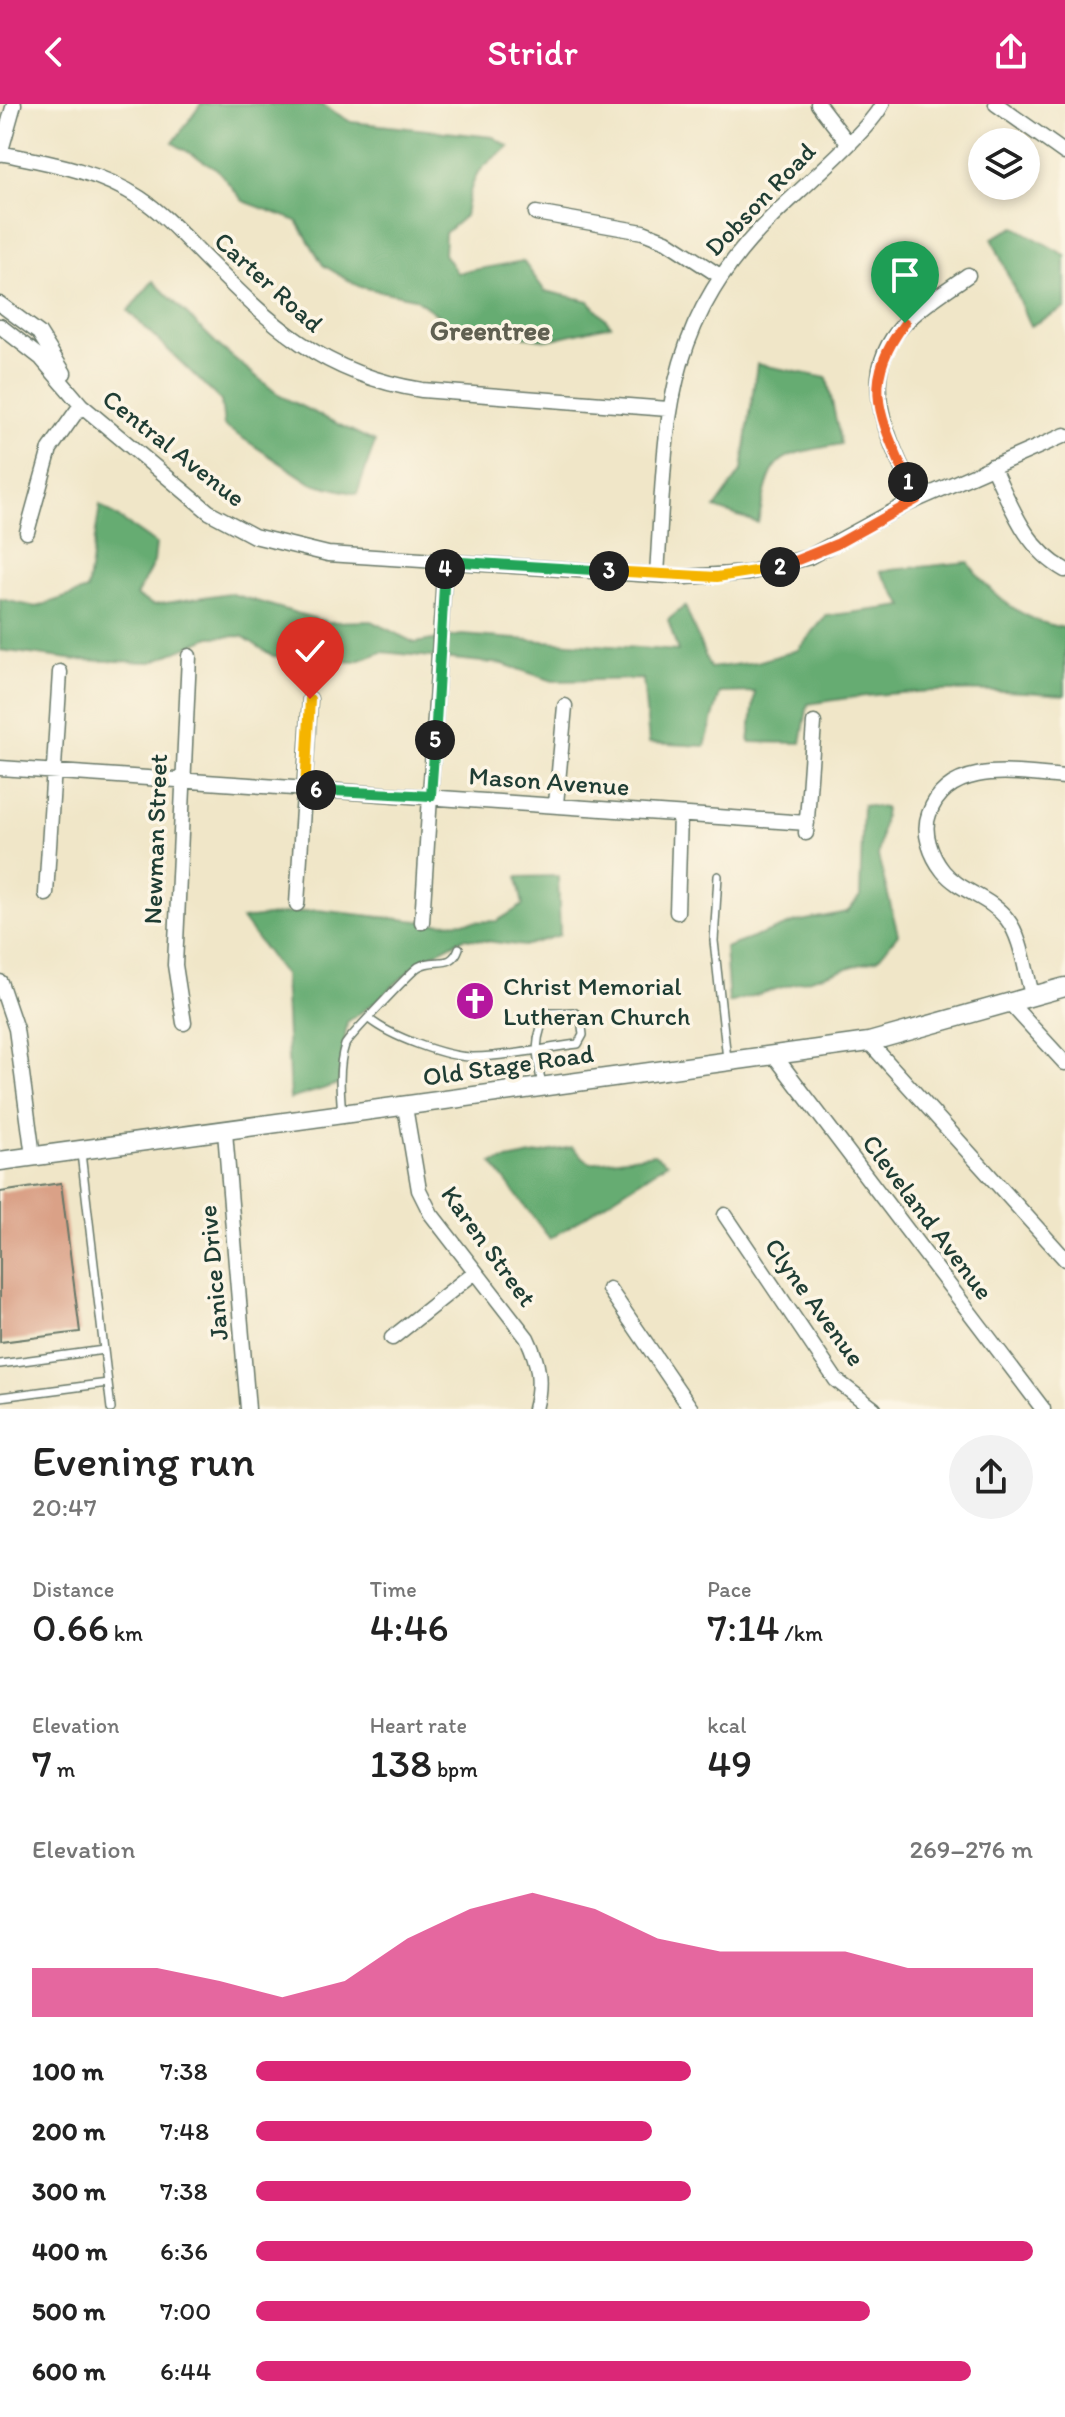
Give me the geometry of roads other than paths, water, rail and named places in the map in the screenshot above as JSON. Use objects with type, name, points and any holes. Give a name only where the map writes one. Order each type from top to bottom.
[{"type":"street","points":[[0,154],[14,104]]},
{"type":"street","points":[[818,104],[848,143]]},
{"type":"street","name":"Dobson Road","points":[[657,574],[668,409],[682,352],[694,322],[720,276],[747,242],[848,143],[882,104]]},
{"type":"street","points":[[996,104],[1065,153]]},
{"type":"street","name":"Carter Road","points":[[0,154],[94,175],[140,198],[179,230],[272,324],[305,349],[342,369],[422,390],[668,409]]},
{"type":"street","points":[[536,213],[643,232],[666,241],[720,276]]},
{"type":"street","points":[[916,500],[880,415],[877,378],[884,355],[905,323],[968,275]]},
{"type":"street","name":"Central Avenue","points":[[0,304],[39,333],[81,405]]},
{"type":"street","name":"Central Avenue","points":[[0,326],[41,358],[81,405],[189,497],[254,536],[303,550],[717,577],[779,567],[837,544],[916,500],[1065,435]]},
{"type":"street","points":[[27,532],[50,449],[81,405]]},
{"type":"street","points":[[992,466],[1028,538],[1043,555],[1065,570]]},
{"type":"street","points":[[422,922],[445,561]]},
{"type":"street","name":"Newman Street","points":[[184,1023],[175,965],[189,656]]},
{"type":"street","points":[[46,894],[60,672]]},
{"type":"street","points":[[297,904],[310,699]]},
{"type":"street","points":[[556,804],[565,706]]},
{"type":"street","name":"Mason Avenue","points":[[0,768],[556,804],[807,828],[814,723]]},
{"type":"street","points":[[1032,994],[1011,925],[996,907],[944,873],[931,847],[926,824],[936,799],[968,776],[989,773],[1065,777]]},
{"type":"street","points":[[677,912],[680,815]]},
{"type":"street","points":[[0,982],[16,1029],[33,1156]]},
{"type":"street","name":"Old Stage Road","points":[[0,1161],[869,1042],[1065,987]]},
{"type":"street","points":[[1009,1002],[1065,1063]]},
{"type":"street","points":[[869,1042],[1065,1259]]},
{"type":"street","name":"Cleveland Avenue","points":[[774,1055],[1043,1409]]},
{"type":"street","name":"Karen Street","points":[[405,1107],[419,1190],[431,1214],[527,1338],[538,1360],[539,1393],[535,1409]]},
{"type":"street","name":"Janice Drive","points":[[225,1132],[248,1409]]},
{"type":"street","name":"Clyne Avenue","points":[[725,1215],[836,1380],[874,1409]]},
{"type":"street","points":[[392,1338],[475,1272]]},
{"type":"street","points":[[609,1289],[691,1409]]},
{"type":"lane","points":[[718,876],[714,941],[727,1061]]},
{"type":"lane","points":[[342,1116],[339,1087],[345,1043],[419,966],[449,962],[455,959],[459,948]]},
{"type":"lane","points":[[369,1019],[385,1032],[468,1057],[535,1048],[578,1044],[583,1035],[581,1017],[574,1012],[549,1013],[541,1023],[535,1048],[542,1086]]},
{"type":"lane","points":[[81,1150],[111,1409]]},
{"type":"lane","points":[[0,1364],[104,1350]]},
{"type":"lane","points":[[0,1397],[108,1383]]},
{"type":"place","name":"Christ Memorial Lutheran Church","points":[[475,1001]]},
{"type":"district","name":"Greentree","points":[[490,330]]}]
